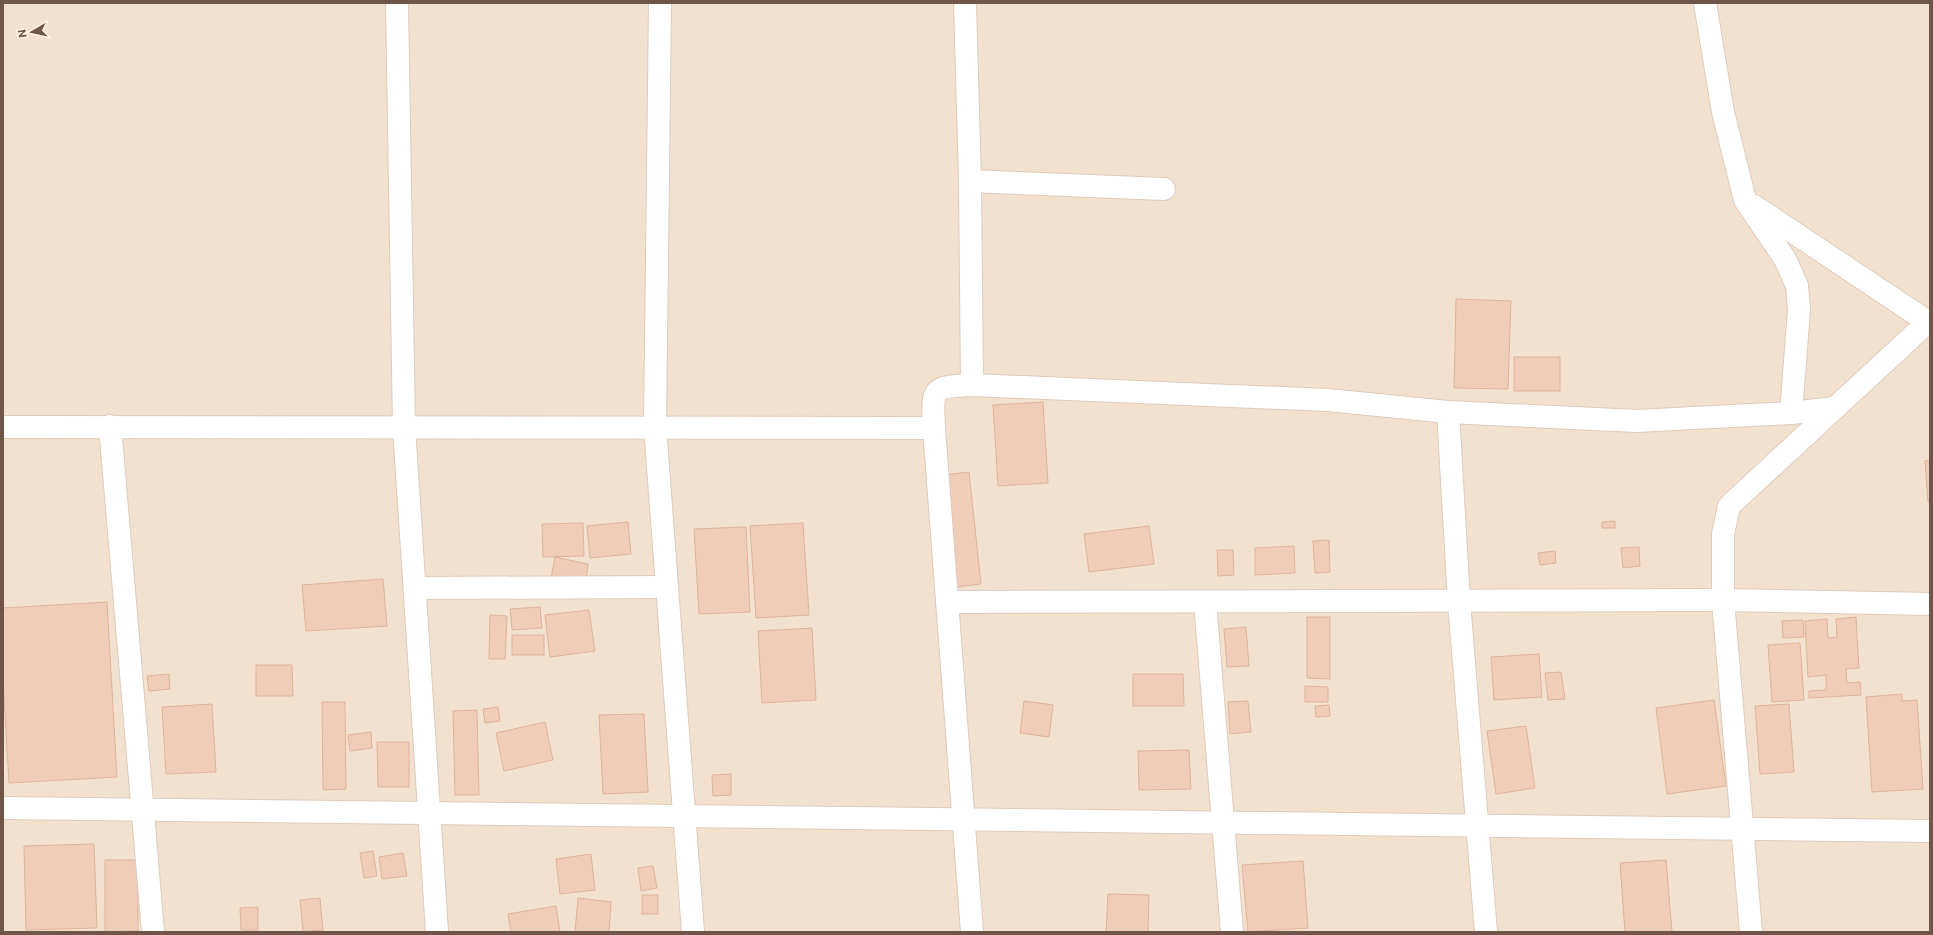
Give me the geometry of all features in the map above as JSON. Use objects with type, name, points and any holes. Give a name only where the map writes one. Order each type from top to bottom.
[{"type":"street","points":[[397,3],[404,427],[437,932]]},
{"type":"street","points":[[660,3],[655,427],[693,932]]},
{"type":"street","points":[[965,3],[970,181],[972,384]]},
{"type":"street","points":[[1705,3],[1722,112],[1745,200],[1785,259],[1797,286],[1799,310],[1791,413]]},
{"type":"street","points":[[970,181],[1164,189]]},
{"type":"street","points":[[1745,200],[1929,321],[1730,506],[1723,534],[1723,600],[1751,932]]},
{"type":"street","points":[[972,932],[934,428],[933,400],[938,391],[947,386],[972,384],[1328,400],[1448,412],[1638,421],[1791,413],[1835,408]]},
{"type":"street","points":[[1448,412],[1460,602],[1486,932]]},
{"type":"street","points":[[3,426],[934,428]]},
{"type":"street","points":[[110,426],[153,932]]},
{"type":"street","points":[[415,588],[667,587]]},
{"type":"street","points":[[946,602],[1460,602],[1723,600],[1930,604]]},
{"type":"street","points":[[1205,602],[1232,932]]},
{"type":"street","points":[[3,808],[1930,831]]},
{"type":"shaded area","points":[[3,3],[1930,3],[1930,932],[3,932]]},
{"type":"building","points":[[1456,299],[1511,301],[1508,389],[1454,388]]},
{"type":"building","points":[[1514,357],[1560,357],[1560,391],[1514,391]]},
{"type":"building","points":[[1043,402],[1048,483],[998,486],[993,405]]},
{"type":"building","points":[[1930,460],[1930,501],[1928,502],[1925,461]]},
{"type":"building","points":[[969,472],[981,584],[956,587],[944,475]]},
{"type":"building","points":[[1615,521],[1615,528],[1602,528],[1602,522]]},
{"type":"building","points":[[628,522],[631,554],[590,558],[587,526]]},
{"type":"building","points":[[583,523],[584,556],[543,557],[542,524]]},
{"type":"building","points":[[803,523],[809,615],[756,618],[750,526]]},
{"type":"building","points":[[1149,526],[1154,564],[1089,572],[1084,534]]},
{"type":"building","points":[[746,527],[750,612],[699,614],[694,529]]},
{"type":"building","points":[[1329,540],[1330,572],[1315,573],[1313,541]]},
{"type":"building","points":[[1294,546],[1295,573],[1255,575],[1255,548]]},
{"type":"building","points":[[1639,547],[1640,566],[1623,568],[1621,548]]},
{"type":"building","points":[[1217,550],[1233,550],[1234,575],[1218,576]]},
{"type":"building","points":[[1555,551],[1556,563],[1540,565],[1538,553]]},
{"type":"building","points":[[555,557],[588,564],[585,586],[551,579]]},
{"type":"building","points":[[383,579],[387,626],[306,631],[302,585]]},
{"type":"building","points":[[107,602],[117,777],[9,783],[3,680],[3,608]]},
{"type":"building","points":[[540,607],[542,628],[512,630],[510,609]]},
{"type":"building","points":[[589,610],[595,651],[550,657],[545,615]]},
{"type":"building","points":[[490,615],[507,616],[505,659],[489,659]]},
{"type":"building","points":[[1307,617],[1330,617],[1330,679],[1307,678]]},
{"type":"building","points":[[1856,617],[1859,668],[1846,669],[1847,683],[1860,682],[1861,695],[1809,698],[1809,691],[1826,690],[1826,675],[1808,677],[1805,621],[1827,619],[1828,638],[1837,637],[1836,619]]},
{"type":"building","points":[[1803,620],[1804,637],[1783,638],[1782,621]]},
{"type":"building","points":[[1246,627],[1249,666],[1227,667],[1224,629]]},
{"type":"building","points":[[812,628],[816,700],[762,703],[758,631]]},
{"type":"building","points":[[512,635],[544,635],[544,655],[512,655]]},
{"type":"building","points":[[1800,643],[1804,700],[1772,702],[1768,645]]},
{"type":"building","points":[[1539,654],[1542,697],[1494,700],[1491,657]]},
{"type":"building","points":[[256,665],[292,665],[293,696],[256,696]]},
{"type":"building","points":[[1561,672],[1565,699],[1548,700],[1545,673]]},
{"type":"building","points":[[169,674],[170,689],[149,691],[147,676]]},
{"type":"building","points":[[1133,674],[1183,674],[1184,706],[1133,706]]},
{"type":"building","points":[[1305,686],[1328,687],[1328,702],[1305,702]]},
{"type":"building","points":[[1902,694],[1902,701],[1917,700],[1923,789],[1872,792],[1866,697]]},
{"type":"building","points":[[1714,700],[1726,786],[1667,794],[1656,708]]},
{"type":"building","points":[[1024,701],[1053,705],[1049,737],[1020,733]]},
{"type":"building","points":[[1248,701],[1251,732],[1230,734],[1228,702]]},
{"type":"building","points":[[322,702],[345,702],[346,789],[323,790]]},
{"type":"building","points":[[212,704],[216,772],[166,774],[162,707]]},
{"type":"building","points":[[1789,704],[1794,772],[1760,774],[1755,706]]},
{"type":"building","points":[[1329,705],[1330,716],[1316,717],[1315,706]]},
{"type":"building","points":[[498,707],[500,721],[485,723],[483,709]]},
{"type":"building","points":[[477,710],[479,795],[455,795],[453,711]]},
{"type":"building","points":[[644,714],[648,792],[603,794],[599,715]]},
{"type":"building","points":[[545,722],[553,760],[504,771],[496,733]]},
{"type":"building","points":[[1526,726],[1535,788],[1496,794],[1487,731]]},
{"type":"building","points":[[371,732],[372,748],[350,751],[348,735]]},
{"type":"building","points":[[377,742],[409,742],[409,787],[378,787]]},
{"type":"building","points":[[1189,750],[1191,789],[1139,790],[1138,751]]},
{"type":"building","points":[[731,774],[731,795],[713,796],[712,775]]},
{"type":"building","points":[[94,844],[97,928],[26,930],[24,846]]},
{"type":"building","points":[[373,851],[377,876],[364,878],[360,853]]},
{"type":"building","points":[[403,853],[407,876],[382,879],[379,857]]},
{"type":"building","points":[[591,854],[595,890],[560,894],[556,859]]},
{"type":"building","points":[[105,860],[138,860],[138,931],[105,932]]},
{"type":"building","points":[[1666,860],[1672,932],[1625,932],[1620,863]]},
{"type":"building","points":[[1303,861],[1308,928],[1248,932],[1242,865]]},
{"type":"building","points":[[653,866],[657,888],[641,891],[638,868]]},
{"type":"building","points":[[1108,894],[1149,895],[1148,932],[1106,932]]},
{"type":"building","points":[[642,895],[658,895],[658,914],[642,914]]},
{"type":"building","points":[[320,898],[323,930],[303,932],[300,900]]},
{"type":"building","points":[[578,898],[611,902],[609,932],[575,932]]},
{"type":"building","points":[[556,906],[560,932],[511,932],[508,914]]},
{"type":"building","points":[[258,907],[258,930],[241,930],[240,908]]}]
